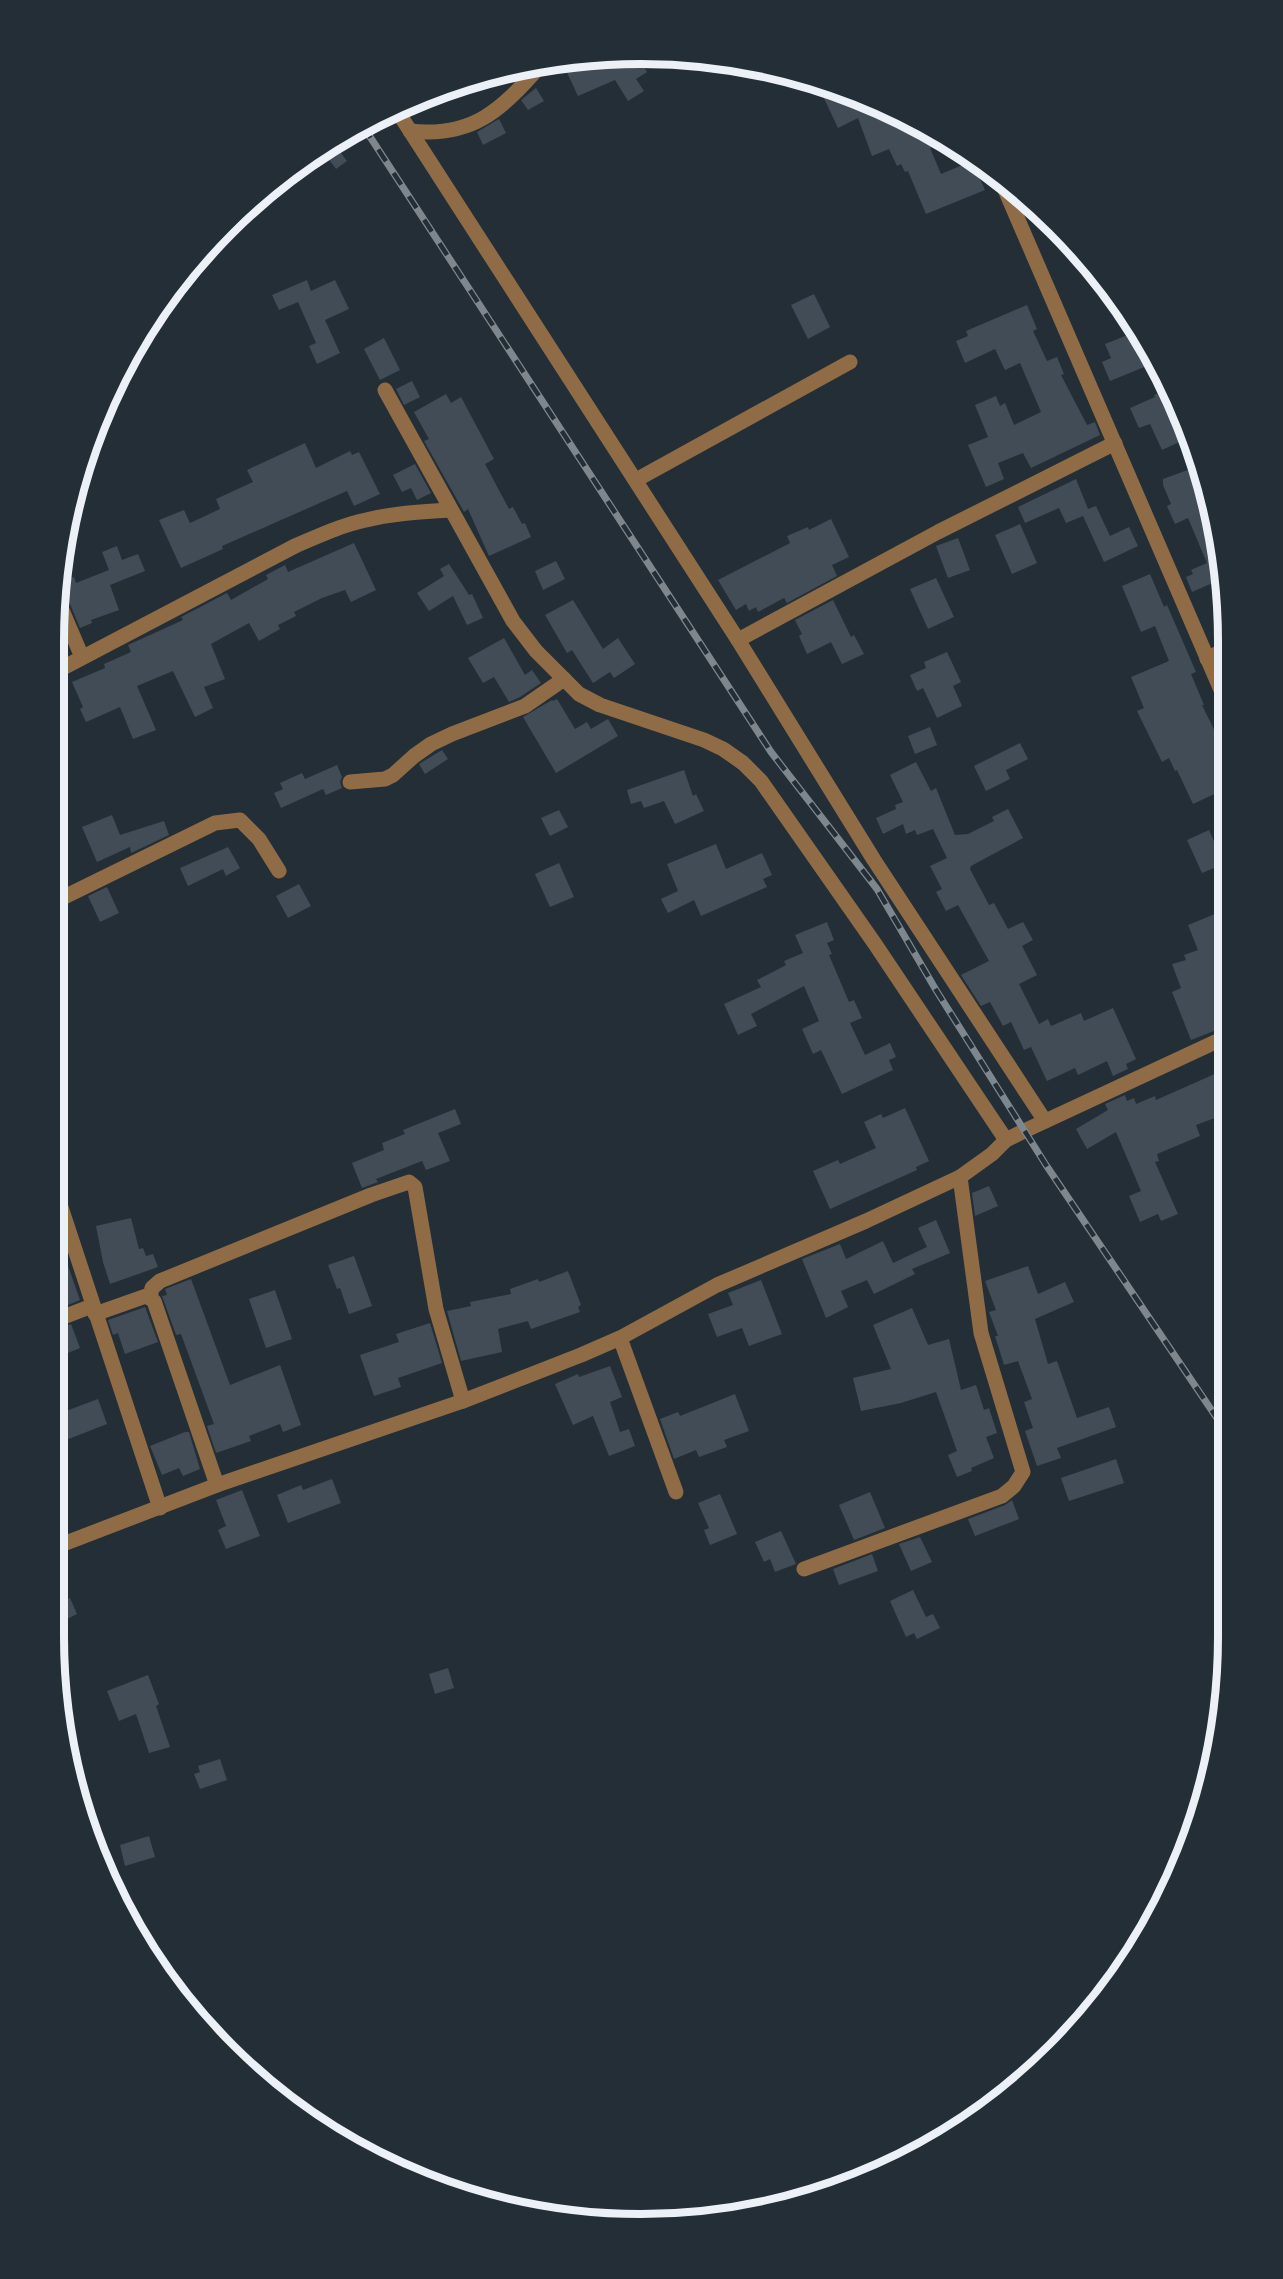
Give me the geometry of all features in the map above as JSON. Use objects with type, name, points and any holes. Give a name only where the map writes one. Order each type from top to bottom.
[{"type":"street","points":[[410,131],[432,133],[457,130],[479,121],[513,96],[531,76]]},
{"type":"street","points":[[401,117],[738,640],[874,860],[1045,1121]]},
{"type":"street","points":[[1008,196],[1218,684]]},
{"type":"street","points":[[636,480],[850,362]]},
{"type":"street","points":[[385,390],[513,621],[536,651],[579,694],[600,705],[704,740],[723,749],[743,763],[761,781],[875,944],[1006,1140]]},
{"type":"street","points":[[738,640],[938,532],[1115,443]]},
{"type":"street","points":[[64,667],[295,546],[329,531],[363,520],[450,510]]},
{"type":"street","points":[[65,618],[82,657]]},
{"type":"street","points":[[1207,659],[1218,653]]},
{"type":"street","points":[[350,782],[385,779],[431,744],[525,706],[564,679]]},
{"type":"street","points":[[64,897],[215,823],[240,820],[259,839],[279,871]]},
{"type":"street","points":[[64,1544],[160,1509],[217,1485],[463,1401],[620,1338],[717,1285],[866,1221],[960,1177],[992,1154],[1006,1140],[1218,1041]]},
{"type":"street","points":[[804,1569],[1002,1496],[1014,1486],[1023,1472],[981,1332],[960,1177]]},
{"type":"street","points":[[150,1298],[152,1288],[160,1281],[370,1195],[409,1182],[415,1187],[436,1309],[463,1401]]},
{"type":"street","points":[[64,1218],[160,1509]]},
{"type":"street","points":[[64,1317],[146,1296],[154,1300],[217,1485]]},
{"type":"street","points":[[620,1338],[676,1492]]},
{"type":"building","points":[[642,64],[647,72],[636,79],[644,91],[628,101],[615,80],[578,96],[565,69]]},
{"type":"building","points":[[536,88],[544,101],[528,110],[521,100]]},
{"type":"building","points":[[822,93],[862,108],[930,142],[936,146],[930,148],[941,174],[965,164],[977,173],[985,190],[926,214],[908,171],[905,172],[901,164],[897,166],[889,149],[872,156],[858,118],[838,128]]},
{"type":"building","points":[[499,119],[506,133],[483,145],[477,132]]},
{"type":"building","points":[[339,151],[347,161],[336,169],[328,158]]},
{"type":"building","points":[[307,280],[311,291],[335,280],[349,309],[325,320],[340,353],[317,364],[309,346],[316,343],[298,302],[279,310],[272,295]]},
{"type":"building","points":[[814,294],[830,327],[808,339],[791,305]]},
{"type":"building","points":[[1027,305],[1037,329],[1033,331],[1047,361],[1057,357],[1064,374],[1061,375],[1087,425],[1095,422],[1100,435],[1031,468],[1023,453],[998,463],[1004,479],[986,487],[968,445],[988,437],[975,405],[996,396],[1000,406],[1005,403],[1014,425],[1041,412],[1020,363],[1005,370],[995,349],[965,363],[956,341],[968,336],[966,331]]},
{"type":"building","points":[[1129,334],[1148,366],[1110,381],[1102,362],[1111,358],[1105,344]]},
{"type":"building","points":[[384,338],[400,370],[380,380],[364,349]]},
{"type":"building","points":[[412,381],[420,397],[404,405],[396,389]]},
{"type":"building","points":[[1162,392],[1182,441],[1162,450],[1150,424],[1139,428],[1130,408],[1155,397],[1154,395]]},
{"type":"building","points":[[446,394],[451,403],[461,397],[494,459],[485,464],[509,509],[513,507],[522,524],[525,523],[531,537],[489,556],[468,509],[464,512],[424,441],[429,439],[414,412]]},
{"type":"building","points":[[305,443],[316,468],[350,451],[352,455],[359,452],[380,494],[354,506],[347,491],[222,546],[223,549],[181,568],[159,520],[184,510],[190,523],[220,509],[216,499],[253,482],[247,470]]},
{"type":"building","points":[[415,464],[431,493],[417,500],[411,488],[402,492],[393,475]]},
{"type":"building","points":[[1192,468],[1199,492],[1215,582],[1192,592],[1186,577],[1193,574],[1191,570],[1207,563],[1188,518],[1175,524],[1167,506],[1171,504],[1163,485],[1163,479]]},
{"type":"building","points":[[1076,479],[1088,509],[1096,506],[1110,536],[1129,527],[1138,546],[1104,562],[1083,516],[1066,523],[1059,508],[1025,523],[1018,507]]},
{"type":"building","points":[[831,519],[849,557],[832,565],[837,576],[787,603],[784,598],[758,612],[756,607],[749,611],[746,604],[736,610],[718,580],[790,543],[787,536],[808,527],[809,530]]},
{"type":"building","points":[[1020,524],[1037,563],[1012,574],[995,535]]},
{"type":"building","points":[[958,538],[970,570],[948,578],[936,546]]},
{"type":"building","points":[[354,543],[376,590],[351,602],[345,590],[322,598],[294,612],[296,616],[278,625],[280,629],[259,641],[249,623],[211,644],[225,679],[204,687],[213,708],[195,717],[173,671],[137,686],[156,730],[133,739],[120,707],[86,722],[80,709],[83,707],[72,682],[105,668],[104,664],[131,652],[128,645],[183,620],[181,617],[227,593],[231,600],[268,579],[266,575],[285,565],[288,572]]},
{"type":"building","points":[[117,546],[122,560],[138,554],[145,571],[110,585],[119,610],[91,620],[92,623],[80,628],[67,596],[68,579],[74,577],[76,583],[109,570],[102,552]]},
{"type":"building","points":[[556,561],[565,579],[543,590],[535,571]]},
{"type":"building","points":[[449,564],[469,595],[472,594],[483,618],[467,625],[453,596],[429,611],[417,593],[444,576],[440,569]]},
{"type":"building","points":[[1150,574],[1164,607],[1167,605],[1196,672],[1191,674],[1204,705],[1202,705],[1218,738],[1218,792],[1193,804],[1169,758],[1162,762],[1137,711],[1144,708],[1131,677],[1169,661],[1155,626],[1141,632],[1122,586]]},
{"type":"building","points":[[936,578],[954,617],[928,629],[910,589]]},
{"type":"building","points":[[573,600],[603,649],[618,638],[635,664],[614,678],[610,672],[593,683],[572,650],[567,653],[545,615]]},
{"type":"building","points":[[833,600],[851,637],[854,635],[864,654],[842,664],[831,642],[807,654],[799,636],[802,634],[795,620]]},
{"type":"building","points":[[504,638],[525,675],[532,670],[541,683],[509,702],[494,677],[483,683],[468,658]]},
{"type":"building","points":[[947,652],[961,682],[953,686],[962,706],[937,718],[923,688],[917,691],[910,675],[926,668],[924,662]]},
{"type":"building","points":[[557,699],[575,729],[587,722],[591,729],[608,719],[618,736],[556,773],[523,717]]},
{"type":"building","points":[[930,727],[937,745],[915,754],[908,736]]},
{"type":"building","points":[[1020,743],[1028,759],[1006,770],[1010,779],[986,791],[974,766]]},
{"type":"building","points":[[442,750],[448,759],[425,774],[419,764]]},
{"type":"building","points":[[916,762],[931,791],[936,788],[955,835],[968,834],[994,821],[992,817],[1008,809],[1023,838],[971,866],[970,869],[989,905],[994,903],[1008,929],[1023,922],[1033,940],[1022,946],[1037,975],[1019,984],[1039,1024],[1048,1019],[1051,1026],[1081,1013],[1084,1021],[1113,1008],[1136,1059],[1126,1064],[1128,1069],[1113,1076],[1107,1061],[1078,1075],[1075,1068],[1047,1081],[1031,1047],[1024,1050],[1011,1022],[1003,1026],[990,1002],[981,1006],[961,975],[989,961],[958,905],[946,911],[936,892],[942,889],[930,866],[947,858],[933,829],[917,835],[915,830],[906,834],[903,824],[883,834],[876,818],[896,809],[895,805],[903,802],[890,775]]},
{"type":"building","points":[[337,765],[342,777],[340,782],[342,788],[326,795],[323,789],[281,808],[274,793],[283,789],[280,783],[302,773],[305,779]]},
{"type":"building","points":[[684,770],[693,796],[696,794],[704,811],[675,824],[664,801],[644,808],[641,801],[631,804],[627,790]]},
{"type":"building","points":[[559,810],[568,827],[550,836],[541,818]]},
{"type":"building","points":[[112,815],[120,835],[164,821],[169,835],[131,853],[130,847],[97,862],[82,827]]},
{"type":"building","points":[[1209,830],[1218,850],[1218,866],[1202,873],[1187,840]]},
{"type":"building","points":[[716,844],[726,869],[762,853],[772,875],[763,879],[767,887],[701,916],[694,900],[668,913],[661,899],[678,891],[667,864]]},
{"type":"building","points":[[228,847],[240,868],[226,876],[223,869],[188,886],[180,868]]},
{"type":"building","points":[[559,863],[574,897],[550,907],[535,874]]},
{"type":"building","points":[[299,884],[311,906],[288,918],[276,896]]},
{"type":"building","points":[[107,887],[119,913],[100,922],[88,896]]},
{"type":"building","points":[[1215,914],[1218,922],[1218,1029],[1191,1040],[1172,992],[1181,988],[1172,964],[1186,960],[1184,955],[1198,950],[1188,925]]},
{"type":"building","points":[[827,922],[834,940],[827,943],[832,954],[829,955],[849,1002],[854,1000],[862,1018],[850,1023],[865,1055],[890,1043],[896,1057],[889,1060],[893,1070],[842,1094],[821,1050],[813,1054],[802,1029],[819,1021],[804,986],[751,1014],[757,1026],[738,1035],[724,1004],[761,987],[757,980],[786,965],[784,961],[803,953],[795,935]]},
{"type":"building","points":[[1218,1073],[1218,1117],[1196,1125],[1200,1136],[1157,1154],[1159,1161],[1155,1162],[1178,1214],[1161,1221],[1158,1214],[1140,1222],[1129,1196],[1141,1191],[1116,1132],[1087,1149],[1076,1129],[1108,1110],[1105,1104],[1125,1095],[1127,1101],[1134,1098],[1136,1104],[1155,1096],[1156,1100]]},
{"type":"building","points":[[905,1108],[929,1161],[916,1167],[917,1170],[830,1209],[813,1171],[838,1160],[840,1164],[876,1148],[864,1122],[881,1114],[883,1118]]},
{"type":"building","points":[[455,1109],[461,1124],[438,1133],[450,1161],[426,1170],[422,1161],[376,1179],[378,1182],[362,1188],[352,1163],[384,1150],[382,1143],[405,1134],[403,1130]]},
{"type":"building","points":[[989,1186],[998,1206],[975,1216],[972,1193]]},
{"type":"building","points":[[131,1218],[139,1249],[143,1248],[146,1256],[153,1254],[158,1267],[110,1284],[96,1226]]},
{"type":"building","points":[[936,1220],[950,1253],[912,1269],[915,1274],[874,1294],[867,1280],[841,1291],[848,1307],[826,1318],[802,1259],[840,1244],[846,1259],[883,1241],[893,1263],[927,1247],[918,1228]]},
{"type":"building","points":[[64,1254],[80,1300],[64,1307]]},
{"type":"building","points":[[354,1256],[372,1306],[349,1314],[340,1288],[337,1289],[328,1265]]},
{"type":"building","points":[[1028,1266],[1038,1294],[1065,1282],[1074,1302],[1035,1319],[1048,1364],[1057,1361],[1077,1418],[1109,1407],[1116,1427],[1057,1448],[1061,1458],[1037,1466],[1025,1431],[1033,1428],[1024,1402],[1032,1399],[1018,1361],[1004,1365],[995,1336],[998,1336],[989,1312],[996,1310],[985,1281]]},
{"type":"building","points":[[568,1271],[581,1305],[578,1307],[580,1312],[531,1329],[528,1321],[498,1329],[502,1352],[461,1361],[447,1311],[471,1306],[470,1302],[511,1294],[510,1289],[538,1279],[539,1282]]},
{"type":"building","points":[[191,1279],[230,1385],[280,1365],[301,1425],[283,1432],[280,1424],[249,1436],[251,1441],[216,1453],[207,1426],[214,1424],[181,1334],[176,1335],[162,1296],[167,1295],[165,1289]]},
{"type":"building","points":[[761,1280],[782,1334],[749,1346],[742,1328],[717,1337],[708,1314],[733,1305],[728,1293]]},
{"type":"building","points":[[275,1290],[292,1339],[266,1348],[249,1299]]},
{"type":"building","points":[[145,1307],[158,1342],[125,1354],[118,1333],[113,1335],[108,1320]]},
{"type":"building","points":[[912,1308],[928,1345],[949,1339],[961,1390],[976,1385],[984,1410],[989,1408],[997,1433],[986,1437],[994,1458],[957,1477],[948,1455],[957,1451],[936,1392],[901,1403],[861,1411],[853,1378],[891,1369],[873,1325]]},
{"type":"building","points":[[430,1323],[442,1363],[398,1378],[401,1387],[374,1396],[360,1355],[399,1342],[396,1334]]},
{"type":"building","points":[[71,1324],[80,1348],[64,1355],[64,1327]]},
{"type":"building","points":[[610,1366],[622,1397],[610,1402],[620,1432],[629,1429],[635,1446],[609,1456],[593,1416],[573,1425],[555,1384],[578,1374],[579,1377]]},
{"type":"building","points":[[735,1394],[749,1431],[724,1440],[727,1447],[699,1457],[696,1450],[674,1459],[660,1419],[678,1412],[680,1416]]},
{"type":"building","points":[[98,1399],[107,1424],[64,1441],[64,1412]]},
{"type":"building","points":[[189,1432],[200,1469],[183,1476],[179,1468],[162,1475],[150,1446]]},
{"type":"building","points":[[1116,1459],[1124,1483],[1069,1501],[1061,1478]]},
{"type":"building","points":[[332,1479],[341,1503],[288,1523],[277,1495],[301,1485],[303,1490]]},
{"type":"building","points":[[242,1490],[260,1536],[226,1549],[218,1530],[226,1526],[216,1500]]},
{"type":"building","points":[[870,1492],[885,1528],[854,1540],[839,1505]]},
{"type":"building","points":[[720,1494],[737,1534],[710,1545],[704,1530],[709,1528],[698,1503]]},
{"type":"building","points":[[1012,1500],[1019,1519],[975,1536],[968,1519],[1005,1505]]},
{"type":"building","points":[[781,1531],[796,1564],[775,1572],[770,1559],[764,1562],[755,1542]]},
{"type":"building","points":[[920,1537],[932,1562],[911,1571],[899,1544]]},
{"type":"building","points":[[872,1554],[878,1571],[839,1585],[833,1569]]},
{"type":"building","points":[[913,1590],[926,1617],[933,1614],[940,1628],[917,1639],[914,1633],[906,1637],[890,1601]]},
{"type":"building","points":[[70,1598],[77,1614],[64,1620],[64,1601]]},
{"type":"building","points":[[448,1668],[454,1688],[435,1694],[429,1674]]},
{"type":"building","points":[[148,1675],[159,1704],[156,1706],[170,1747],[149,1753],[136,1714],[119,1721],[107,1691]]},
{"type":"building","points":[[220,1759],[227,1780],[200,1789],[194,1774],[200,1772],[198,1766]]},
{"type":"building","points":[[149,1836],[155,1857],[125,1866],[120,1845]]},
{"type":"railway","points":[[368,134],[771,752],[877,889],[936,990],[1046,1165],[1218,1420]]}]
